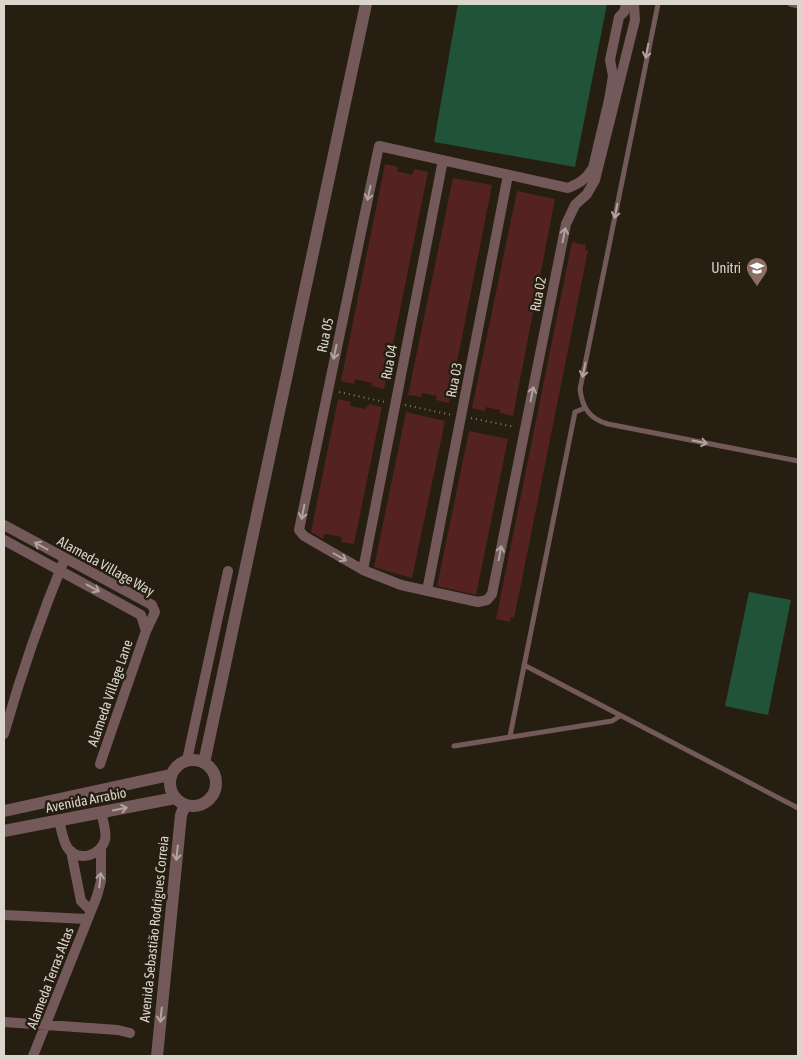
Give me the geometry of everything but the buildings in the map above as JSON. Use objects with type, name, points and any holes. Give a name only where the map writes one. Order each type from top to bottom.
[{"type":"street","points":[[204,763],[366,4]]},
{"type":"street","points":[[443,160],[568,188],[579,184],[587,178],[593,168],[613,76],[610,60],[612,48],[619,17],[624,12],[626,4]]},
{"type":"street","name":"Rua 02","points":[[427,591],[478,602],[487,600],[492,594],[566,224],[574,205],[587,194],[595,180],[635,20],[634,4]]},
{"type":"street","name":"Rua 05","points":[[364,570],[304,536],[300,530],[378,146],[443,160]]},
{"type":"street","name":"Rua 04","points":[[364,570],[443,160]]},
{"type":"street","name":"Rua 03","points":[[427,591],[508,175]]},
{"type":"street","points":[[579,184],[587,194]]},
{"type":"street","points":[[568,188],[574,205]]},
{"type":"street","name":"Alameda Village Way","points":[[4,525],[152,606],[155,612],[146,630]]},
{"type":"street","name":"Alameda Village Way","points":[[4,540],[141,615],[146,630]]},
{"type":"street","points":[[4,734],[22,671],[65,558]]},
{"type":"street","points":[[364,570],[401,585],[427,591]]},
{"type":"street","points":[[187,760],[228,571]]},
{"type":"street","name":"Alameda Village Lane","points":[[100,764],[146,630]]},
{"type":"street","points":[[187,760],[204,763],[215,777],[216,784],[212,796],[203,804],[191,807],[180,802],[169,787],[170,775],[177,766],[187,760]]},
{"type":"street","name":"Avenida Arrabio","points":[[4,811],[170,775]]},
{"type":"street","name":"Avenida Arrabio","points":[[5,831],[101,812],[180,802]]},
{"type":"street","name":"Avenida Sebastião Rodrigues Correia","points":[[157,1056],[180,802]]},
{"type":"street","points":[[4,811],[5,831]]},
{"type":"street","name":"Alameda Terras Altas","points":[[34,1056],[97,896],[101,881],[101,848],[105,835],[101,812]]},
{"type":"street","points":[[59,820],[67,846],[71,851],[80,901],[89,914]]},
{"type":"street","points":[[71,851],[84,856],[101,848]]},
{"type":"street","points":[[4,915],[89,914]]},
{"type":"street","points":[[4,1022],[118,1030],[130,1033]]},
{"type":"lane","points":[[658,4],[580,389],[584,408],[599,421],[608,424],[798,461]]},
{"type":"lane","points":[[790,4],[798,6]]},
{"type":"lane","points":[[510,736],[575,412],[584,408]]},
{"type":"lane","points":[[524,665],[798,808]]},
{"type":"lane","points":[[454,746],[612,721],[620,716]]},
{"type":"path","points":[[327,390],[525,429]]},
{"type":"green space","points":[[458,4],[607,4],[575,167],[434,142]]},
{"type":"green space","points":[[749,592],[791,600],[768,715],[725,706]]},
{"type":"place","name":"Unitri","points":[[757,287]]}]
